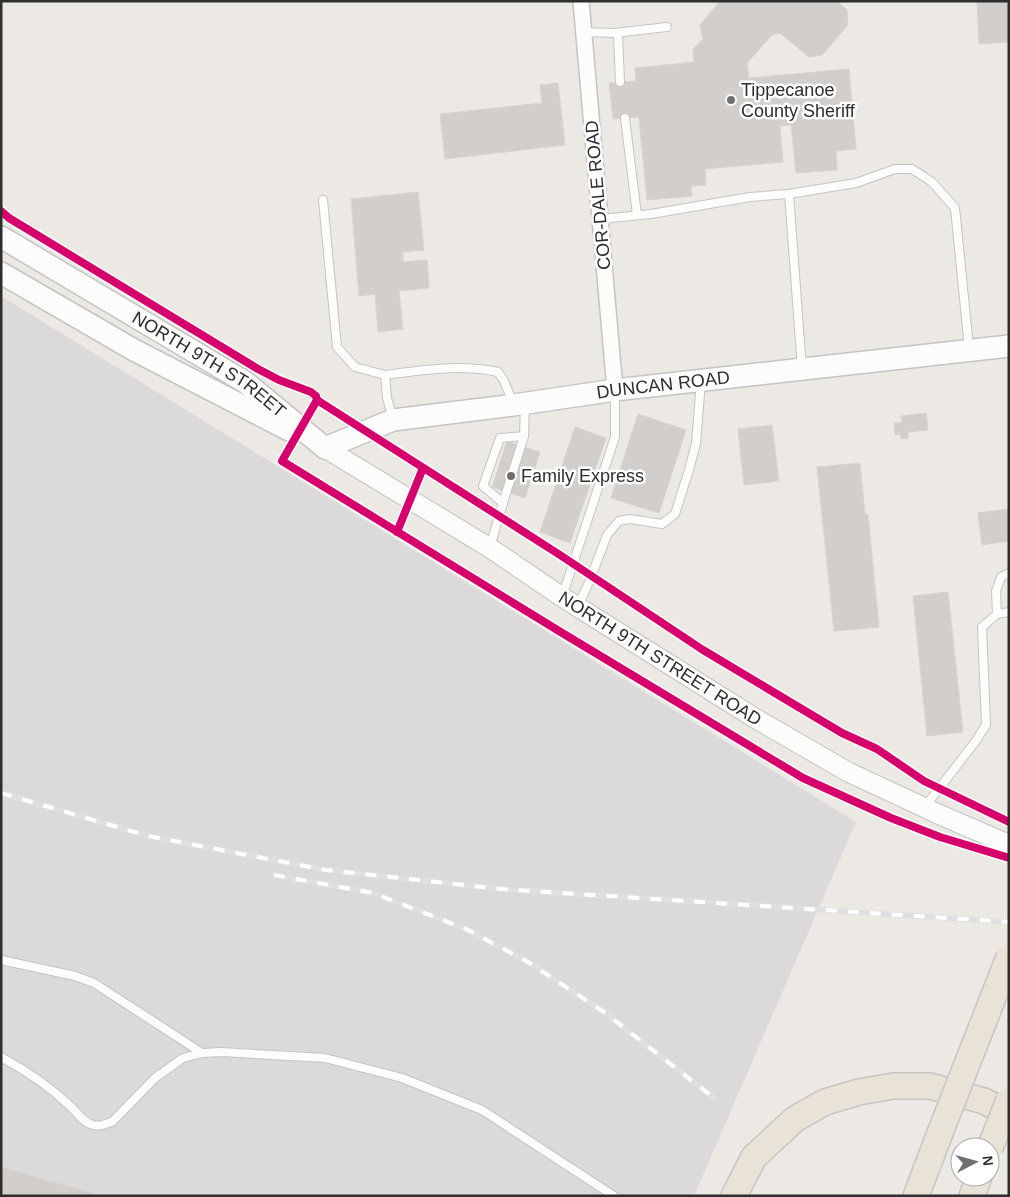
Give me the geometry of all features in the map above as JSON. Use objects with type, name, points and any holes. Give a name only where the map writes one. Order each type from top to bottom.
[{"type":"highway","points":[[916,1196],[1009,957]]},
{"type":"highway","points":[[734,1196],[754,1157],[795,1119],[825,1102],[859,1092],[893,1086],[930,1086],[984,1101],[1009,1114]]},
{"type":"highway","points":[[994,1137],[1009,1100]]},
{"type":"main road","name":"NORTH 9TH STREET","points":[[1,237],[245,382],[325,448]]},
{"type":"main road","name":"NORTH 9TH STREET","points":[[1,272],[134,350],[325,448]]},
{"type":"main road","name":"DUNCAN ROAD","points":[[325,448],[393,420],[615,390],[1009,346]]},
{"type":"street","name":"COR-DALE ROAD","points":[[580,1],[615,390]]},
{"type":"street","name":"NORTH 9TH STREET ROAD","points":[[325,448],[490,548],[570,601],[770,727],[848,772],[924,808],[1009,843]]},
{"type":"lane","points":[[583,32],[614,33],[668,27]]},
{"type":"lane","points":[[614,33],[618,35],[620,82]]},
{"type":"lane","points":[[625,118],[637,215]]},
{"type":"lane","points":[[601,219],[700,207],[750,197],[789,194],[856,183],[882,172],[895,169],[912,170],[932,182],[955,208],[970,351]]},
{"type":"lane","points":[[789,194],[802,369]]},
{"type":"lane","points":[[322,200],[337,346],[355,367],[385,375],[458,368],[498,372],[519,404],[524,436],[490,548]]},
{"type":"lane","points":[[385,375],[387,398],[393,420]]},
{"type":"lane","points":[[570,601],[590,580],[607,535],[619,521],[630,519],[662,524],[675,514],[696,443],[701,381]]},
{"type":"lane","points":[[570,601],[615,437],[615,390]]},
{"type":"lane","points":[[503,503],[483,486],[500,438],[524,436]]},
{"type":"lane","points":[[997,614],[996,591],[1001,577],[1009,574]]},
{"type":"lane","points":[[924,808],[986,725],[982,627],[997,614],[1009,612]]},
{"type":"lane","points":[[1,960],[75,976],[94,984],[202,1053]]},
{"type":"lane","points":[[1,1057],[31,1075],[70,1105],[82,1119],[94,1126],[112,1122],[155,1078],[183,1058],[202,1053],[221,1052],[325,1058],[402,1078],[482,1110],[614,1196]]},
{"type":"shaded area","points":[[1,296],[856,822],[694,1196],[1,1196]]},
{"type":"building","name":"Tippecanoe County Sheriff","points":[[720,1],[837,1],[847,10],[848,25],[822,55],[809,57],[780,33],[772,35],[747,63],[749,78],[849,69],[856,149],[836,151],[837,170],[796,173],[791,125],[780,126],[783,162],[705,169],[706,185],[691,186],[692,196],[647,200],[639,117],[613,119],[609,83],[636,81],[635,68],[694,62],[693,49],[703,39],[700,25]]},
{"type":"building","points":[[977,1],[1009,1],[1009,42],[979,44]]},
{"type":"building","points":[[558,83],[565,145],[445,159],[440,114],[542,103],[540,85]]},
{"type":"building","points":[[418,192],[424,250],[403,252],[403,262],[427,260],[429,288],[399,291],[403,329],[378,332],[375,294],[359,296],[351,199]]},
{"type":"building","points":[[926,413],[928,430],[908,432],[908,438],[901,439],[900,434],[895,435],[894,423],[902,423],[901,416]]},
{"type":"building","points":[[638,414],[686,430],[659,513],[611,498]]},
{"type":"building","points":[[772,425],[779,481],[744,485],[738,429]]},
{"type":"building","points":[[575,427],[606,438],[570,543],[540,532]]},
{"type":"building","points":[[507,441],[540,452],[525,498],[492,487]]},
{"type":"building","points":[[860,463],[865,514],[868,515],[879,627],[834,631],[817,467]]},
{"type":"building","points":[[1009,509],[1009,541],[982,545],[978,513]]},
{"type":"building","points":[[948,592],[963,732],[927,736],[913,596]]},
{"type":"building","points":[[1,1167],[102,1196],[1,1196]]},
{"type":"railway","points":[[1,793],[148,836],[326,870],[501,889],[1009,922]]},
{"type":"railway","points":[[274,875],[373,893],[466,929],[528,962],[604,1012],[714,1098]]},
{"type":"cycle path","points":[[1,211],[9,218],[258,369],[279,380],[311,392],[316,396],[317,400],[560,555],[703,650],[842,733],[877,749],[924,781],[1009,822]]},
{"type":"cycle path","points":[[317,400],[282,461],[803,778],[891,818],[940,837],[1009,858]]},
{"type":"cycle path","points":[[397,532],[423,468]]},
{"type":"place","name":"Tippecanoe County Sheriff","points":[[731,100]]},
{"type":"place","name":"Family Express","points":[[511,476]]}]
